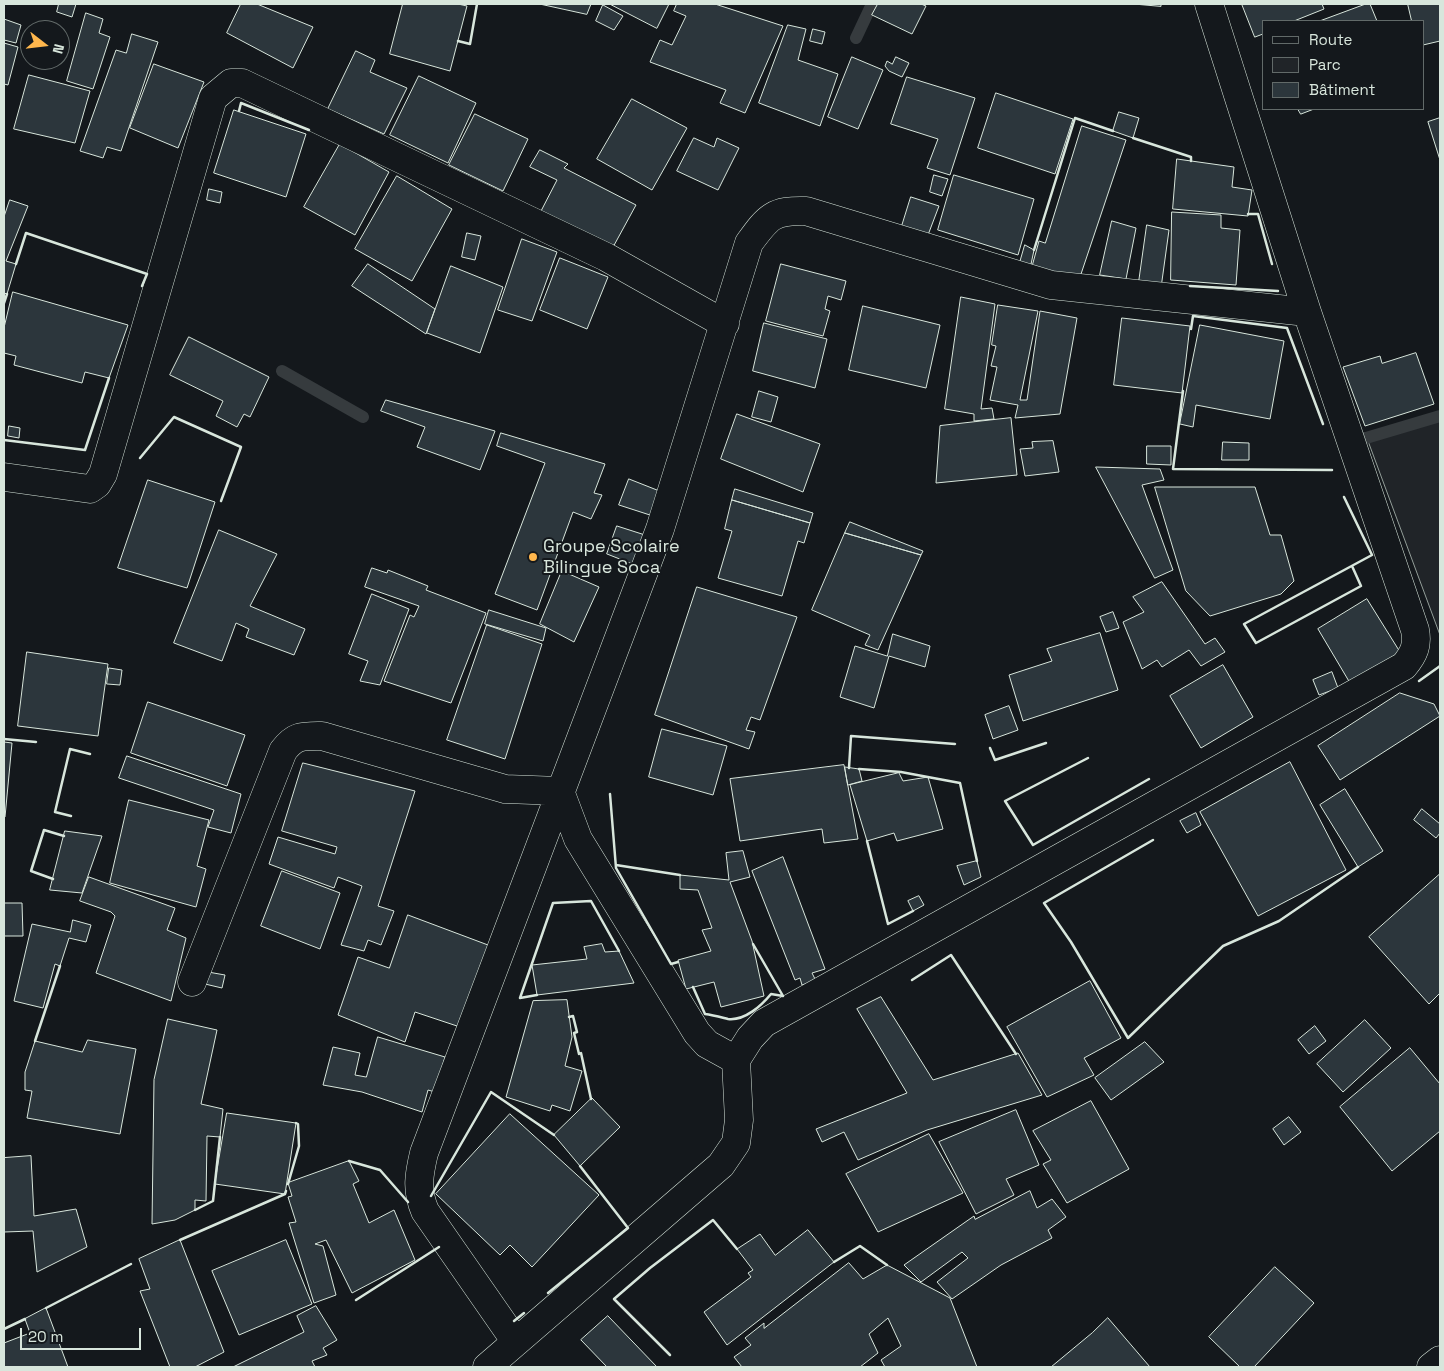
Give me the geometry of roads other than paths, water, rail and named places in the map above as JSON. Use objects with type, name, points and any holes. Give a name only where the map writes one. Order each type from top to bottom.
[{"type":"street","points":[[487,1367],[721,1165],[736,1143],[739,1120],[736,1060],[750,1038],[764,1024],[1404,666],[1412,656],[1417,642],[1415,630],[1307,312],[1210,4]]},
{"type":"street","points":[[4,478],[90,489],[97,484],[103,474],[213,98],[231,83],[242,83],[606,257],[725,324]]},
{"type":"street","points":[[516,1342],[425,1211],[419,1196],[418,1176],[424,1153],[660,529],[749,243],[765,221],[785,210],[806,211],[1051,285],[1307,312]]},
{"type":"street","points":[[192,982],[283,751],[292,739],[304,736],[322,736],[505,789],[560,790]]},
{"type":"street","points":[[560,790],[578,839],[697,1033],[707,1044],[736,1060]]},
{"type":"street","points":[[1431,1367],[1440,1360]]},
{"type":"waterway","points":[[856,38],[872,4]]},
{"type":"waterway","points":[[282,371],[363,417]]},
{"type":"waterway","points":[[1358,438],[1366,438],[1440,416]]},
{"type":"place","name":"Groupe Scolaire Bilingue Soca","points":[[533,557]]}]
